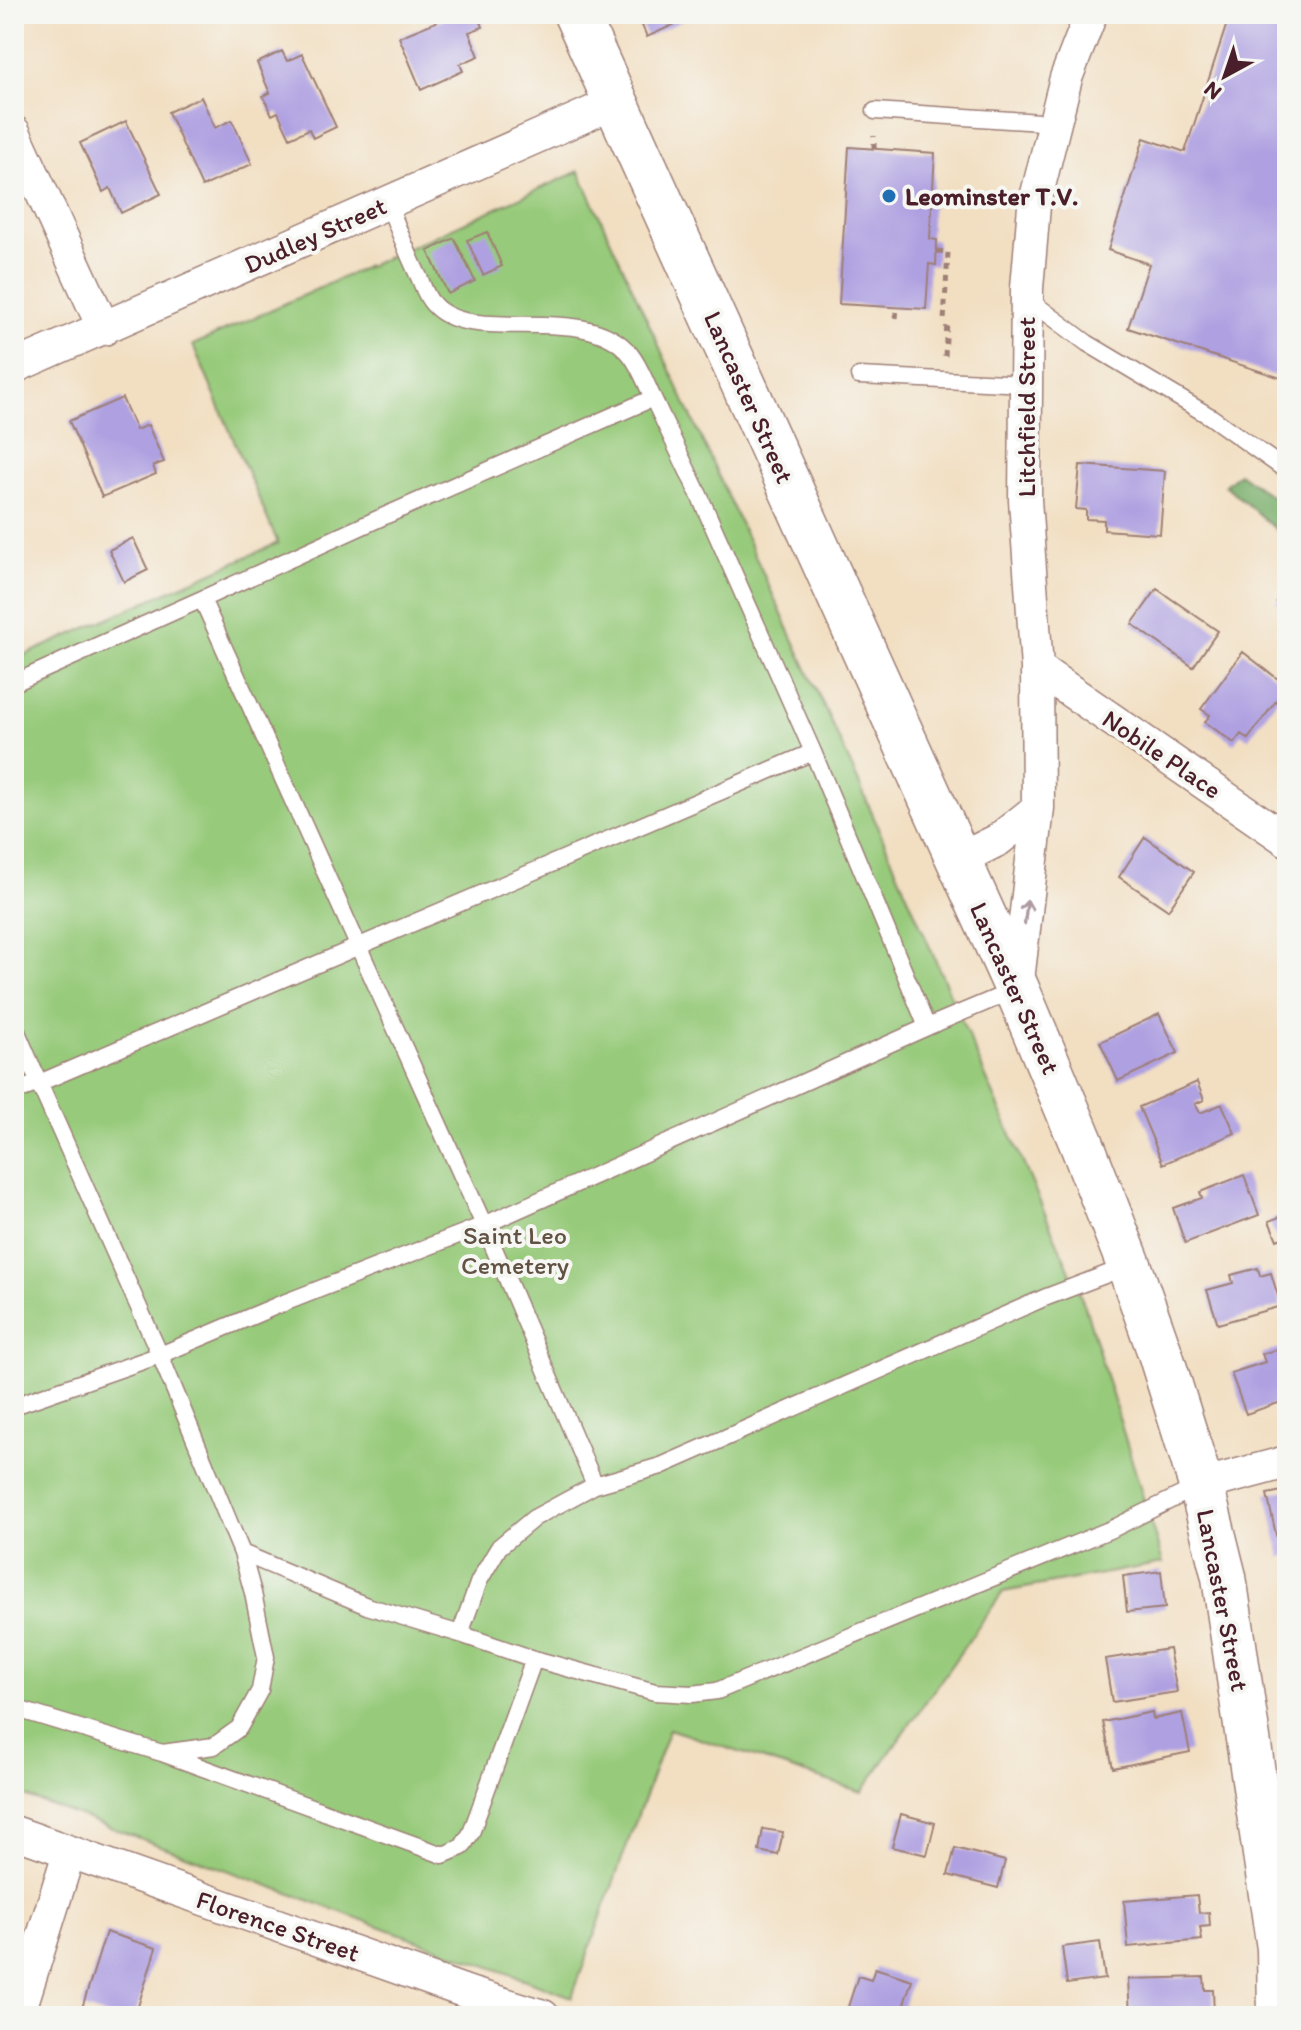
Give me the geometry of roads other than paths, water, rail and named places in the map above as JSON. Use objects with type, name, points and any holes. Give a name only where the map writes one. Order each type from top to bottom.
[{"type":"main road","name":"Lancaster Street","points":[[576,14],[1017,989],[1081,1142],[1160,1353],[1201,1485],[1224,1577],[1279,1948],[1280,2016]]},
{"type":"street","name":"Litchfield Street","points":[[1017,989],[1038,808],[1037,668],[1025,500],[1027,298],[1034,206],[1066,78],[1091,14]]},
{"type":"street","name":"Dudley Street","points":[[14,367],[616,102]]},
{"type":"street","points":[[14,132],[104,329]]},
{"type":"street","name":"Nobile Place","points":[[1037,668],[1287,840]]},
{"type":"street","points":[[958,860],[998,840],[1038,808]]},
{"type":"street","points":[[1201,1485],[1287,1462]]},
{"type":"street","name":"Florence Street","points":[[14,1832],[468,2005],[543,2016]]},
{"type":"street","points":[[18,2016],[69,1853]]},
{"type":"lane","points":[[875,111],[1055,123]]},
{"type":"lane","points":[[388,203],[412,263],[434,305],[451,317],[477,323],[559,325],[594,332],[617,342],[631,354],[700,497],[813,752],[927,1027]]},
{"type":"lane","points":[[1027,298],[1087,343],[1211,417],[1287,471]]},
{"type":"lane","points":[[859,376],[1026,384]]},
{"type":"lane","points":[[14,683],[653,398]]},
{"type":"lane","points":[[202,599],[484,1225],[595,1485]]},
{"type":"lane","points":[[14,1092],[813,752]]},
{"type":"lane","points":[[14,1406],[160,1355],[484,1225],[1017,989]]},
{"type":"lane","points":[[14,1025],[160,1355],[242,1553],[253,1593],[266,1657],[260,1690],[239,1728],[214,1746],[162,1753]]},
{"type":"lane","points":[[460,1634],[479,1581],[499,1547],[534,1518],[595,1485],[661,1466],[1044,1298],[1129,1265]]},
{"type":"lane","points":[[242,1553],[367,1606],[534,1659],[655,1692],[692,1694],[717,1691],[1114,1528],[1201,1485]]},
{"type":"lane","points":[[14,1708],[162,1753],[443,1855],[462,1847],[471,1833],[534,1659]]},
{"type":"place","name":"Leominster T.V.","points":[[889,196]]},
{"type":"park label","name":"Saint Leo Cemetery","points":[[515,1250]]}]
